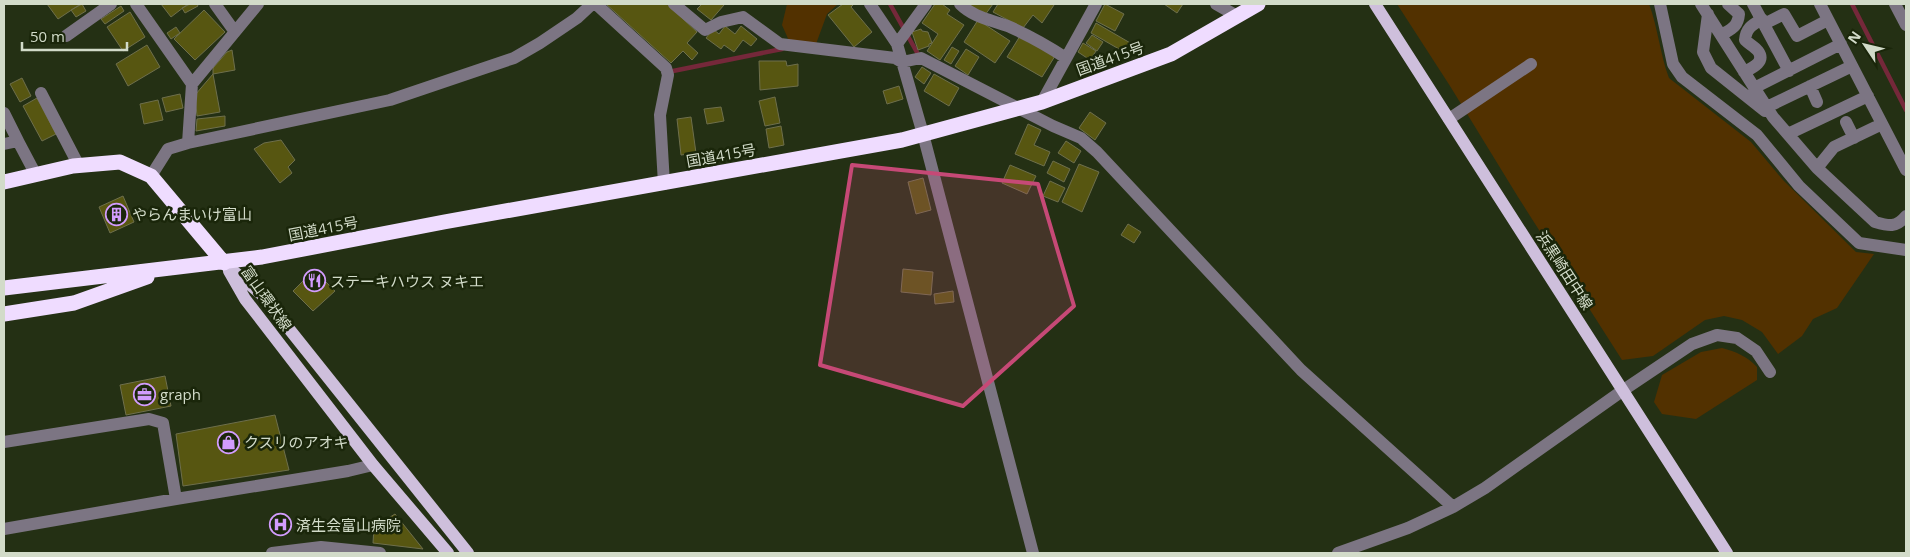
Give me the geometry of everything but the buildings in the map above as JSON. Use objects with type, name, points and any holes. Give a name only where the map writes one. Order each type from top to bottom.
[{"type":"highway","name":"国道415号","points":[[4,288],[262,258],[444,222],[902,140],[1042,102],[1171,54],[1258,4]]},
{"type":"highway","points":[[4,182],[79,166],[120,162],[151,176],[224,263]]},
{"type":"highway","name":"国道415号","points":[[4,314],[74,303],[169,269]]},
{"type":"main road","name":"浜黒崎田中線","points":[[1375,4],[1727,553]]},
{"type":"main road","name":"富山環状線","points":[[224,263],[245,299],[373,465],[447,553]]},
{"type":"main road","name":"富山環状線","points":[[224,263],[262,296],[468,553]]},
{"type":"street","points":[[66,36],[111,4]]},
{"type":"street","points":[[136,4],[192,84]]},
{"type":"street","points":[[215,4],[235,32]]},
{"type":"street","points":[[188,143],[192,84],[258,4]]},
{"type":"street","points":[[151,176],[168,149],[188,143],[390,100],[514,58],[577,18],[592,4]]},
{"type":"street","points":[[596,4],[666,68],[668,75],[660,115],[664,184]]},
{"type":"street","points":[[674,4],[705,30],[721,22],[743,17],[780,44],[895,58],[902,62],[921,58],[1081,138],[1097,152],[1301,370],[1453,507]]},
{"type":"street","points":[[870,4],[897,44],[924,134],[1033,553]]},
{"type":"street","points":[[897,44],[926,4]]},
{"type":"street","points":[[960,4],[978,17],[1031,36],[1066,58]]},
{"type":"street","points":[[1042,102],[1096,4]]},
{"type":"street","points":[[1216,4],[1237,16]]},
{"type":"street","points":[[1660,4],[1673,64],[1682,77],[1757,135],[1799,186],[1859,243],[1906,250]]},
{"type":"street","points":[[1721,35],[1734,28],[1738,22],[1739,14],[1728,4]]},
{"type":"street","points":[[1753,4],[1789,71]]},
{"type":"street","points":[[1820,4],[1906,170]]},
{"type":"street","points":[[1895,4],[1906,25]]},
{"type":"street","points":[[1704,9],[1770,112],[1817,168],[1875,222],[1887,226],[1900,223],[1906,216]]},
{"type":"street","points":[[1704,9],[1703,52],[1712,68],[1770,112]]},
{"type":"street","points":[[1744,72],[1758,64],[1760,59],[1758,51],[1745,40],[1746,32],[1750,26],[1784,14],[1797,36],[1828,20]]},
{"type":"street","points":[[1754,88],[1841,44]]},
{"type":"street","points":[[1449,119],[1531,64]]},
{"type":"street","points":[[1770,112],[1810,86],[1852,66]]},
{"type":"street","points":[[1810,86],[1818,102]]},
{"type":"street","points":[[41,93],[79,166]]},
{"type":"street","points":[[1788,134],[1868,96]]},
{"type":"street","points":[[4,113],[36,175]]},
{"type":"street","points":[[1846,122],[1854,138]]},
{"type":"street","points":[[1817,168],[1834,147],[1882,124]]},
{"type":"street","points":[[4,144],[18,141]]},
{"type":"street","points":[[1338,553],[1408,528],[1453,507],[1485,488],[1692,344],[1717,336],[1737,338],[1756,352],[1770,372]]},
{"type":"street","points":[[4,442],[149,419],[162,424],[176,499]]},
{"type":"street","points":[[4,529],[348,471],[373,465]]},
{"type":"street","points":[[447,553],[460,543]]},
{"type":"street","points":[[272,553],[322,546],[380,553]]},
{"type":"highlighted area","points":[[852,165],[1038,184],[1074,306],[963,406],[820,365]]},
{"type":"shaded area","points":[[787,4],[838,4],[827,14],[816,44],[790,43],[782,25]]},
{"type":"shaded area","points":[[1397,4],[1649,4],[1669,78],[1751,142],[1783,180],[1856,252],[1874,254],[1837,308],[1813,319],[1802,336],[1778,354],[1762,332],[1742,320],[1724,316],[1705,320],[1653,356],[1622,360]]},
{"type":"shaded area","points":[[1722,348],[1741,355],[1753,363],[1757,367],[1757,380],[1696,419],[1662,414],[1654,402],[1662,375],[1701,352]]},
{"type":"waterway","points":[[890,4],[919,56]]},
{"type":"waterway","points":[[1852,4],[1906,110]]},
{"type":"waterway","points":[[673,71],[782,49]]},
{"type":"place","name":"やらんまいけ富山","points":[[116,214]]},
{"type":"place","name":"ステーキハウス ヌキエ","points":[[314,281]]},
{"type":"place","name":"graph","points":[[144,394]]},
{"type":"place","name":"クスリのアオキ","points":[[228,442]]},
{"type":"place","name":"済生会富山病院","points":[[280,525]]}]
